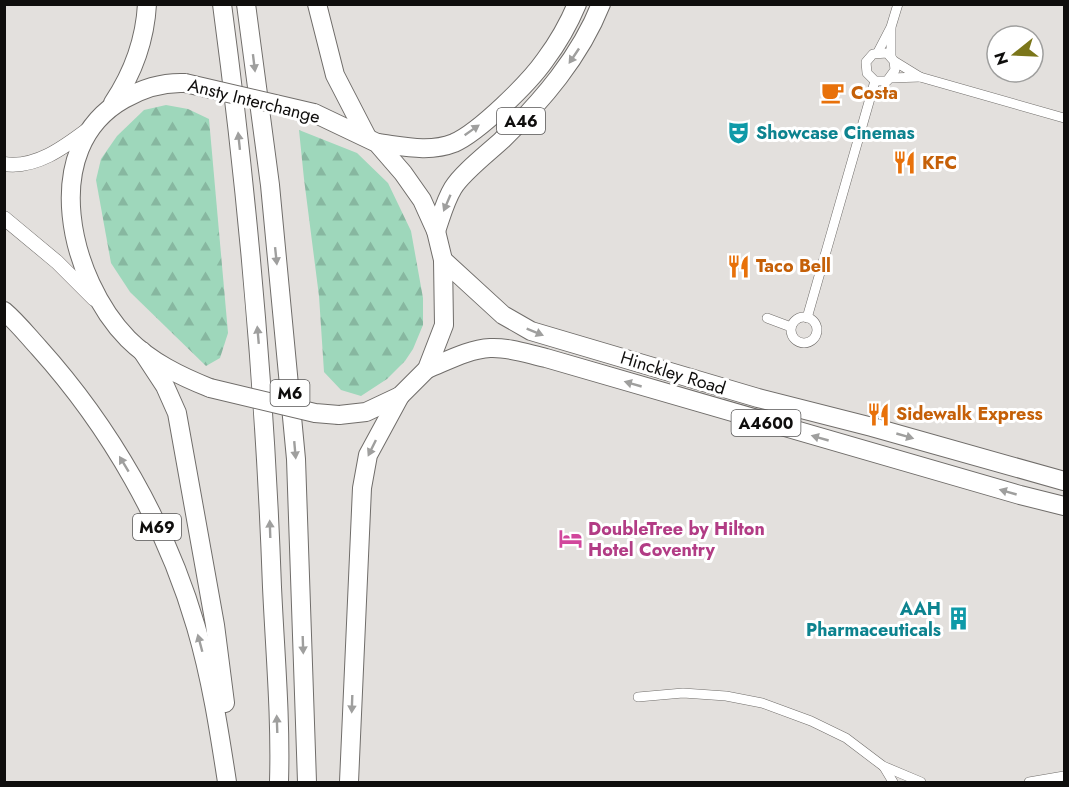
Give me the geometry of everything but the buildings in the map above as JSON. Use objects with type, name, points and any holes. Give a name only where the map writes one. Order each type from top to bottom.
[{"type":"highway","points":[[112,106],[125,85],[139,53],[146,22],[147,4]]},
{"type":"highway","name":"M6","points":[[222,4],[242,164],[259,338],[267,461],[279,783]]},
{"type":"highway","name":"M6","points":[[246,4],[270,185],[296,459],[307,783]]},
{"type":"highway","points":[[317,4],[335,75],[372,140]]},
{"type":"highway","name":"A46","points":[[372,140],[432,148],[454,143],[476,129],[508,101],[545,60],[577,4]]},
{"type":"highway","name":"A46","points":[[436,231],[454,186],[520,122],[550,88],[574,56],[594,22],[601,4]]},
{"type":"highway","name":"Ansty Interchange","points":[[184,83],[314,112],[372,140],[403,173],[422,200],[436,231],[443,260],[444,325],[427,369],[400,396],[366,411],[339,415],[315,413],[210,388],[180,376],[142,351],[127,338],[98,298],[84,269],[71,212],[74,168],[81,146],[91,127],[112,106],[148,88],[162,84],[184,83]]},
{"type":"highway","name":"Hinckley Road","points":[[443,260],[503,315],[531,331],[758,398],[1065,481]]},
{"type":"highway","name":"M69","points":[[4,311],[52,362],[82,400],[125,465],[151,514],[177,572],[195,625],[211,689],[227,783]]},
{"type":"highway","name":"Hinckley Road","points":[[427,369],[467,353],[488,348],[503,348],[546,358],[1065,506]]},
{"type":"highway","points":[[142,351],[165,386],[177,413],[215,625],[229,728],[233,783]]},
{"type":"highway","points":[[349,783],[362,488],[368,455],[400,396]]},
{"type":"main road","points":[[4,164],[27,163],[51,154],[91,127]]},
{"type":"main road","points":[[4,218],[57,262],[112,319]]},
{"type":"street","points":[[898,4],[891,27],[878,52],[869,57],[866,64],[867,73],[875,81],[920,77],[1065,118]]},
{"type":"street","points":[[891,27],[895,70],[891,78]]},
{"type":"street","points":[[878,52],[887,53],[920,77]]},
{"type":"street","points":[[807,318],[875,81]]},
{"type":"street","points":[[767,318],[791,327]]},
{"type":"street","points":[[807,318],[817,326],[816,336],[805,344],[797,342],[792,336],[791,327],[796,320],[807,318]]},
{"type":"street","points":[[638,697],[683,693],[726,696],[762,703],[811,721],[850,740],[883,766],[921,783]]},
{"type":"street","points":[[883,766],[893,783]]},
{"type":"street","points":[[1029,783],[1065,776]]},
{"type":"green space","points":[[166,105],[188,109],[209,119],[228,333],[220,358],[206,366],[130,292],[111,263],[96,180],[101,159],[117,136],[144,110]]},
{"type":"green space","points":[[299,130],[357,153],[388,183],[411,231],[423,298],[423,325],[405,361],[387,379],[361,396],[341,390],[324,372],[319,296]]},
{"type":"place","name":"Costa","points":[[833,93]]},
{"type":"place","name":"Showcase Cinemas","points":[[738,133]]},
{"type":"place","name":"KFC","points":[[904,163]]},
{"type":"place","name":"Taco Bell","points":[[738,266]]},
{"type":"place","name":"Sidewalk Express","points":[[878,414]]},
{"type":"place","name":"DoubleTree by Hilton Hotel Coventry","points":[[570,539]]},
{"type":"place","name":"AAH Pharmaceuticals","points":[[959,619]]}]
